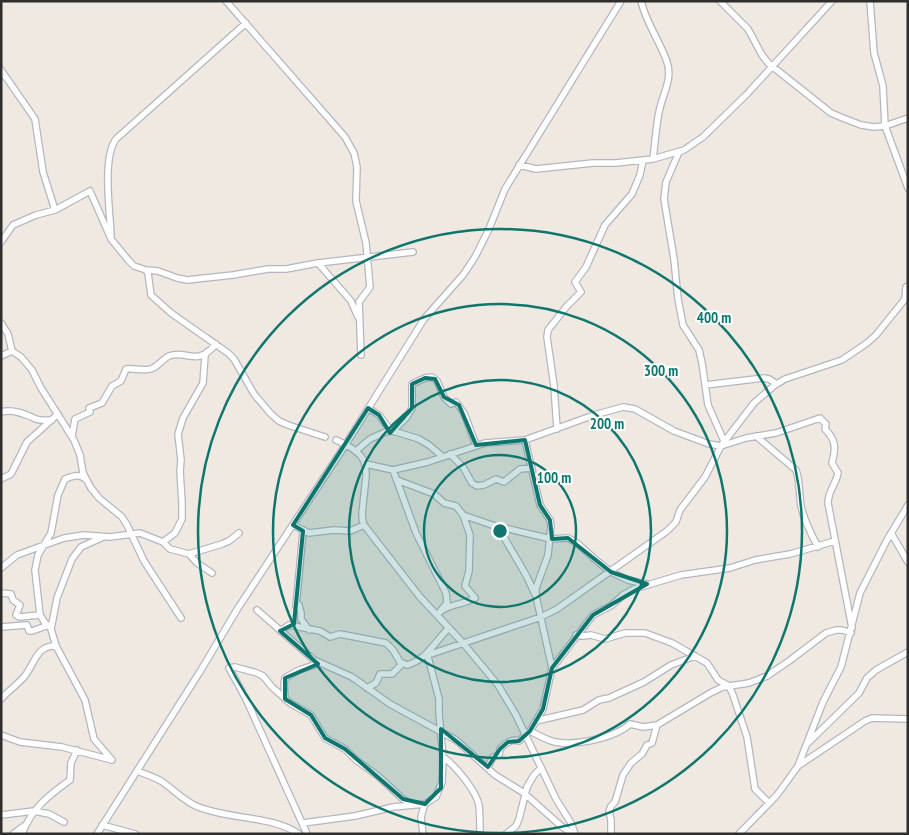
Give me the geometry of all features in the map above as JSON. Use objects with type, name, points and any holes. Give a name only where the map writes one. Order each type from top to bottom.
[{"type":"street","points":[[226,1],[345,138],[354,153],[357,167],[356,201],[366,242],[370,287],[359,302],[361,355]]},
{"type":"street","points":[[97,834],[238,608],[346,444],[424,319],[463,275],[475,257],[489,229],[505,189],[621,1]]},
{"type":"street","points":[[641,1],[668,63],[669,74],[668,85],[659,110],[654,158]]},
{"type":"street","points":[[720,1],[748,29],[762,56],[831,113],[861,125],[874,127],[885,126],[908,118]]},
{"type":"street","points":[[519,165],[536,169],[565,165],[616,164],[679,152],[703,137],[773,67],[832,1]]},
{"type":"street","points":[[870,1],[874,54],[883,86],[885,126],[908,188]]},
{"type":"street","points":[[111,239],[108,169],[112,144],[246,23]]},
{"type":"street","points":[[1,70],[35,119],[40,158],[55,210]]},
{"type":"street","points":[[679,152],[666,182],[665,206],[680,312],[687,332],[699,350],[711,416],[722,444]]},
{"type":"street","points":[[556,429],[554,386],[546,341],[548,330],[581,292],[575,282],[586,267],[605,225],[632,194],[640,175],[643,160]]},
{"type":"street","points":[[1,242],[13,225],[36,215],[55,210],[90,191],[111,239],[134,266],[187,280],[413,252]]},
{"type":"street","points":[[318,263],[351,301],[360,324]]},
{"type":"street","points":[[146,270],[151,296],[234,359],[260,402],[271,414],[288,425],[325,437]]},
{"type":"street","points":[[402,664],[414,663],[428,654],[486,637],[541,617],[590,588],[603,576],[672,527],[680,510],[705,477],[722,444],[754,403],[777,384],[798,374],[842,360],[867,343],[905,299],[906,287],[908,286]]},
{"type":"street","points":[[1,323],[8,334],[12,351],[21,357],[32,370],[41,388],[72,436],[78,448],[83,474],[87,481],[97,496],[122,517],[133,534],[144,561],[180,618]]},
{"type":"street","points":[[72,436],[75,419],[90,412],[89,408],[92,406],[102,403],[112,386],[121,381],[126,369],[150,369],[169,356],[203,356],[216,344]]},
{"type":"street","points":[[1,356],[12,351]]},
{"type":"street","points":[[163,542],[175,534],[182,519],[181,460],[178,434],[183,418],[203,382],[207,352]]},
{"type":"street","points":[[356,450],[370,439],[392,430],[406,418],[412,408],[412,384],[432,377],[437,381],[444,397],[451,404],[456,402],[462,409],[476,445]]},
{"type":"street","points":[[705,385],[764,378],[777,384]]},
{"type":"street","points":[[366,464],[393,470],[428,462],[476,445],[525,440],[612,409],[630,407],[674,431],[709,444],[722,444],[776,433],[820,418],[826,424],[825,429],[834,440],[836,449],[832,463],[838,473],[837,479],[828,495],[828,503],[851,631]]},
{"type":"street","points":[[368,408],[379,415],[392,430],[419,439],[435,449],[443,457]]},
{"type":"street","points":[[1,412],[10,410],[38,419],[52,420]]},
{"type":"street","points":[[1,479],[11,474],[27,442],[58,414]]},
{"type":"street","points":[[756,436],[796,470],[799,478],[798,488],[804,518],[818,547]]},
{"type":"street","points":[[336,440],[356,450],[366,464],[362,514],[364,525],[420,597],[439,612],[449,628],[498,685],[528,732],[541,768],[574,834]]},
{"type":"street","points":[[525,440],[540,505],[550,520],[551,539],[548,555],[536,588],[536,596]]},
{"type":"street","points":[[450,454],[463,467],[472,483],[477,486],[496,479],[504,482],[520,470],[532,468]]},
{"type":"street","points":[[393,470],[416,533],[446,594],[446,602],[439,612]]},
{"type":"street","points":[[1,736],[30,744],[46,744],[77,750],[112,760],[94,739],[85,700],[56,646],[49,625],[40,615],[35,570],[38,555],[51,532],[58,495],[65,479],[78,475],[83,476],[87,481]]},
{"type":"street","points":[[397,480],[434,494],[444,503],[456,506],[463,515],[470,535],[469,571],[465,586],[475,598],[439,612]]},
{"type":"street","points":[[740,834],[769,803],[798,766],[824,702],[841,667],[860,593],[891,533],[908,505]]},
{"type":"street","points":[[463,515],[498,527],[551,539],[568,538],[577,543],[611,572],[628,580],[647,584]]},
{"type":"street","points":[[293,525],[303,532],[309,533],[350,530],[364,525]]},
{"type":"street","points":[[498,527],[536,596],[552,668]]},
{"type":"street","points":[[303,532],[296,606],[299,606],[301,619],[309,630]]},
{"type":"street","points":[[1,568],[17,555],[44,544],[74,536],[103,537],[140,533],[163,542],[171,549],[189,554],[229,542],[239,534]]},
{"type":"street","points":[[891,533],[908,562]]},
{"type":"street","points":[[49,625],[72,558],[81,546],[103,537]]},
{"type":"street","points":[[488,767],[493,757],[498,755],[500,749],[508,742],[519,741],[536,721],[543,708],[552,668],[593,615],[612,605],[634,589],[647,584],[693,572],[730,568],[755,560],[818,547],[835,541]]},
{"type":"street","points":[[189,554],[196,563],[212,573]]},
{"type":"street","points":[[1,593],[11,594],[13,600],[20,605],[16,615],[19,617],[40,615]]},
{"type":"street","points":[[257,610],[320,663],[352,677],[403,711],[456,740],[505,781],[524,793],[561,826],[574,834]]},
{"type":"street","points":[[1,627],[26,625],[29,631],[32,631],[49,625]]},
{"type":"street","points":[[280,631],[289,625],[320,631],[330,637],[340,634],[386,643],[394,650],[402,664]]},
{"type":"street","points":[[303,823],[425,804],[434,799],[438,794],[442,782],[444,757],[436,683],[428,654],[439,637],[449,628]]},
{"type":"street","points":[[528,732],[550,741],[572,743],[614,733],[630,724],[656,725],[712,692],[729,686],[749,683],[767,676],[826,633],[836,630],[851,631]]},
{"type":"street","points":[[576,635],[591,635],[605,639],[624,633],[645,633],[672,643],[707,663],[718,680],[729,686],[745,730],[755,789],[769,803]]},
{"type":"street","points":[[1,700],[24,676],[38,652],[44,648],[56,646]]},
{"type":"street","points":[[805,746],[859,693],[867,678],[876,670],[908,652]]},
{"type":"street","points":[[536,721],[583,710],[599,700],[644,682],[671,665],[695,656]]},
{"type":"street","points":[[285,698],[285,678],[299,670],[320,663]]},
{"type":"street","points":[[367,688],[376,683],[380,674],[392,674],[402,664]]},
{"type":"street","points":[[307,834],[246,698],[228,668],[235,667],[261,674],[285,698],[311,715],[325,738],[345,749],[412,805]]},
{"type":"street","points":[[798,766],[872,718],[908,719]]},
{"type":"street","points":[[611,834],[609,811],[615,802],[623,775],[631,763],[642,754],[644,748],[652,743],[656,725]]},
{"type":"street","points":[[22,834],[34,811],[44,799],[70,780],[72,760],[77,750]]},
{"type":"street","points":[[444,757],[460,772],[476,796],[480,834]]},
{"type":"street","points":[[506,834],[516,826],[524,793],[534,774],[541,768]]},
{"type":"street","points":[[137,771],[160,780],[195,805],[239,818],[270,822],[292,829],[299,834]]},
{"type":"street","points":[[423,834],[421,817],[424,806]]},
{"type":"street","points":[[1,815],[34,811],[49,814],[64,822]]},
{"type":"street","points":[[13,834],[26,824]]},
{"type":"street","points":[[102,826],[135,834]]},
{"type":"highlighted area","points":[[425,378],[435,379],[444,397],[459,405],[476,445],[525,440],[540,505],[550,520],[552,539],[568,538],[611,572],[647,584],[593,615],[552,668],[543,709],[530,731],[519,741],[508,742],[500,749],[488,767],[441,729],[441,788],[425,804],[403,799],[345,749],[325,738],[311,715],[285,699],[285,678],[318,664],[280,631],[294,624],[303,531],[293,525],[368,408],[379,415],[390,433],[412,408],[412,384]]}]
